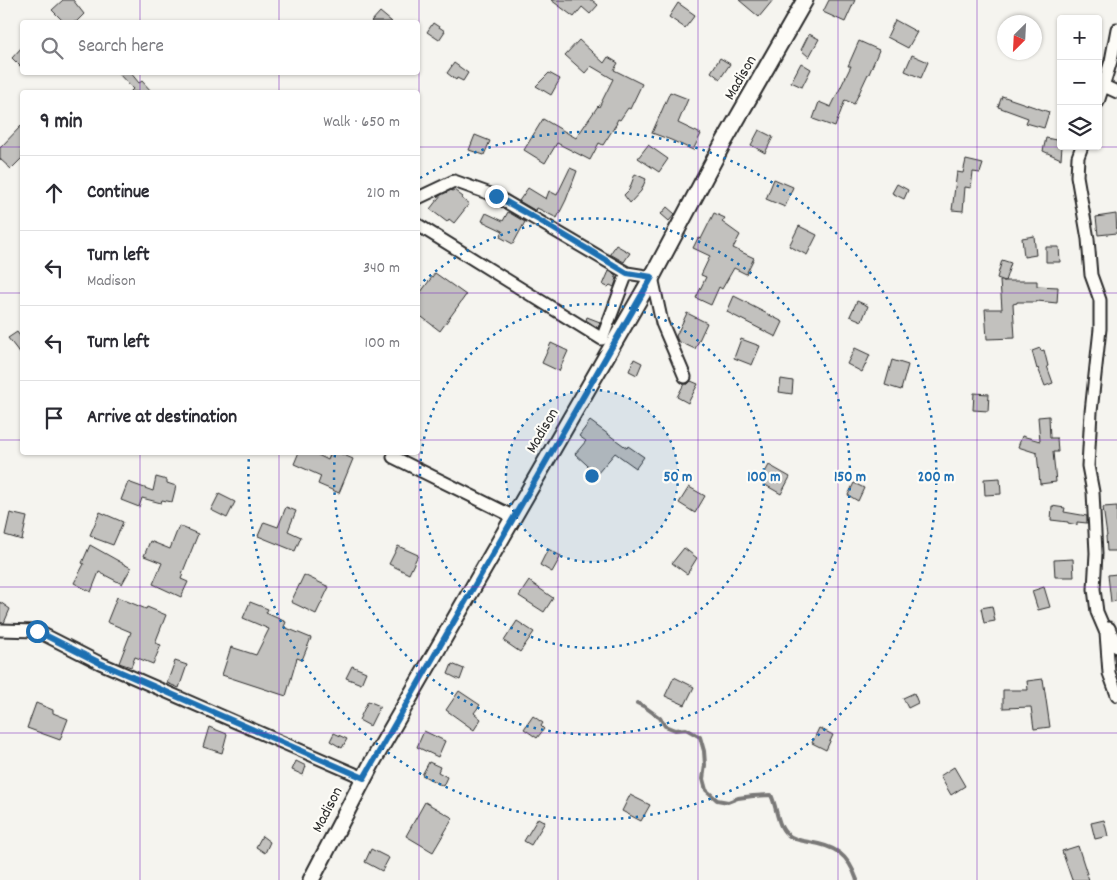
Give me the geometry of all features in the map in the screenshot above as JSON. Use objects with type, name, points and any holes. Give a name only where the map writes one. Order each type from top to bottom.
[{"type":"street","name":"Madison","points":[[311,880],[364,778],[652,277],[722,147],[805,0]]},
{"type":"street","points":[[1102,91],[1112,61],[1117,29]]},
{"type":"street","points":[[1104,86],[1117,92]]},
{"type":"street","points":[[1081,150],[1078,157],[1077,176],[1088,239],[1091,275],[1100,300],[1100,329],[1091,412],[1088,466],[1092,492],[1096,553],[1094,589],[1097,612],[1106,633],[1109,673],[1117,695]]},
{"type":"street","points":[[420,197],[454,181],[496,196],[627,273],[652,277],[662,323],[685,377]]},
{"type":"street","points":[[420,225],[602,339],[627,273]]},
{"type":"street","points":[[393,457],[514,517]]},
{"type":"street","points":[[1096,602],[1117,647]]},
{"type":"street","points":[[0,630],[37,631],[100,663],[364,778]]},
{"type":"building","points":[[63,0],[73,0],[84,14],[78,20],[62,20],[52,10]]},
{"type":"building","points":[[551,0],[592,0],[598,5],[590,14],[582,7],[574,17]]},
{"type":"building","points":[[739,0],[773,0],[759,17]]},
{"type":"building","points":[[829,0],[855,0],[845,22],[823,12]]},
{"type":"building","points":[[678,3],[695,15],[685,28],[669,17]]},
{"type":"building","points":[[380,12],[390,20],[373,20]]},
{"type":"building","points":[[895,20],[917,32],[908,48],[887,37]]},
{"type":"building","points":[[433,23],[445,31],[439,40],[427,32]]},
{"type":"building","points":[[809,34],[819,39],[809,57],[801,50]]},
{"type":"building","points":[[579,40],[604,63],[608,57],[618,63],[614,70],[642,84],[630,109],[628,108],[620,120],[618,119],[603,145],[599,143],[590,160],[557,143],[545,163],[524,150],[543,119],[576,138],[599,107],[613,79],[591,66],[585,73],[565,55]]},
{"type":"building","points":[[859,41],[879,50],[854,104],[845,100],[835,127],[813,119],[819,102],[831,107],[851,66],[848,66]]},
{"type":"building","points":[[20,49],[20,66],[12,58]]},
{"type":"building","points":[[912,55],[928,62],[921,78],[905,71]]},
{"type":"building","points":[[720,58],[730,64],[720,79],[711,72]]},
{"type":"building","points":[[454,63],[468,73],[463,81],[457,78],[456,80],[447,73]]},
{"type":"building","points":[[801,63],[811,69],[802,87],[791,82]]},
{"type":"building","points":[[549,73],[560,79],[551,95],[536,86]]},
{"type":"building","points":[[120,75],[132,75],[139,83],[142,81],[150,90],[133,89]]},
{"type":"building","points":[[670,92],[688,99],[678,123],[701,134],[693,150],[652,133]]},
{"type":"building","points":[[1002,96],[1049,112],[1044,128],[1026,123],[1028,118],[998,107]]},
{"type":"building","points":[[20,127],[20,160],[11,169],[0,159],[0,148]]},
{"type":"building","points":[[759,130],[773,137],[765,153],[751,145]]},
{"type":"building","points":[[475,135],[490,141],[484,155],[469,150]]},
{"type":"building","points":[[1046,138],[1057,140],[1057,150],[1062,150],[1061,159],[1043,151]]},
{"type":"building","points":[[648,145],[668,159],[659,172],[638,158]]},
{"type":"building","points":[[966,160],[983,164],[980,173],[973,172],[971,188],[965,187],[963,211],[952,210],[957,172],[963,173]]},
{"type":"building","points":[[570,168],[577,171],[557,218],[537,208],[536,211],[519,201],[528,188],[546,199],[549,191],[557,195]]},
{"type":"building","points":[[635,174],[646,179],[641,191],[630,203],[624,195],[629,190]]},
{"type":"building","points":[[774,179],[793,187],[785,207],[766,199]]},
{"type":"building","points":[[897,184],[908,190],[904,199],[892,193]]},
{"type":"building","points":[[454,190],[463,197],[461,198],[469,204],[454,223],[449,219],[447,222],[430,209],[441,195]]},
{"type":"building","points":[[667,207],[675,214],[669,221],[661,214]]},
{"type":"building","points":[[508,212],[525,222],[513,244],[500,237],[503,231],[482,221],[486,213],[503,221]]},
{"type":"building","points":[[714,213],[725,218],[722,222],[740,235],[733,248],[754,258],[746,274],[734,268],[722,289],[719,287],[711,305],[696,298],[706,277],[701,275],[710,256],[693,248],[698,238],[701,239]]},
{"type":"building","points":[[1116,214],[1117,233],[1098,235],[1096,217]]},
{"type":"building","points":[[799,226],[817,235],[807,255],[789,246]]},
{"type":"building","points":[[1034,236],[1036,255],[1024,257],[1022,238]]},
{"type":"building","points":[[616,245],[630,253],[624,262],[610,254]]},
{"type":"building","points":[[1046,247],[1059,247],[1060,262],[1046,262]]},
{"type":"building","points":[[1002,260],[1011,263],[1005,281],[997,278]]},
{"type":"building","points":[[609,271],[616,275],[615,277],[617,278],[614,287],[603,285]]},
{"type":"building","points":[[435,273],[466,295],[440,331],[420,316],[420,293]]},
{"type":"building","points":[[1000,281],[1037,281],[1037,286],[1058,287],[1057,303],[1037,301],[1013,304],[1015,338],[987,339],[985,309],[1002,309]]},
{"type":"building","points":[[734,296],[783,322],[776,337],[727,312]]},
{"type":"building","points":[[857,301],[868,306],[862,321],[850,316]]},
{"type":"building","points":[[687,313],[707,323],[695,349],[678,341],[676,336]]},
{"type":"building","points":[[587,317],[600,322],[598,328],[586,320]]},
{"type":"building","points":[[17,332],[20,336],[20,353],[8,338]]},
{"type":"building","points":[[741,339],[760,346],[752,365],[734,358]]},
{"type":"building","points":[[551,343],[568,351],[559,371],[542,363]]},
{"type":"building","points":[[855,348],[870,355],[862,372],[847,364]]},
{"type":"building","points":[[1040,348],[1041,351],[1044,350],[1053,383],[1045,386],[1037,369],[1032,351]]},
{"type":"building","points":[[634,359],[642,363],[637,375],[629,371]]},
{"type":"building","points":[[892,360],[908,365],[901,390],[885,385]]},
{"type":"building","points":[[781,379],[793,381],[792,394],[779,392]]},
{"type":"building","points":[[691,381],[698,384],[688,403],[677,397],[684,384],[688,384]]},
{"type":"building","points":[[974,393],[989,394],[988,411],[973,410]]},
{"type":"building","points":[[1049,416],[1050,438],[1057,438],[1058,452],[1053,452],[1056,482],[1040,484],[1037,453],[1018,447],[1022,436],[1040,441],[1038,417]]},
{"type":"building","points":[[590,421],[627,448],[628,446],[644,457],[636,468],[615,453],[597,474],[575,454],[586,441],[579,436]]},
{"type":"building","points":[[298,455],[318,455],[328,460],[330,455],[344,455],[353,459],[339,493],[318,484],[321,476],[294,464]]},
{"type":"building","points":[[769,465],[790,477],[781,494],[760,482]]},
{"type":"building","points":[[156,477],[167,480],[167,483],[176,486],[172,502],[162,500],[161,503],[142,498],[139,507],[121,500],[128,482],[153,491]]},
{"type":"building","points":[[1000,478],[1001,494],[985,495],[984,479]]},
{"type":"building","points":[[854,483],[864,488],[858,501],[848,495]]},
{"type":"building","points":[[689,487],[705,496],[695,513],[679,503]]},
{"type":"building","points":[[219,494],[235,502],[227,518],[211,510]]},
{"type":"building","points":[[1052,506],[1065,508],[1064,512],[1087,516],[1087,523],[1077,522],[1077,525],[1051,520]]},
{"type":"building","points":[[1117,506],[1117,551],[1107,551],[1103,507]]},
{"type":"building","points":[[286,507],[296,511],[288,531],[301,537],[295,551],[258,536],[264,522],[278,527]]},
{"type":"building","points":[[100,512],[123,522],[113,545],[90,535]]},
{"type":"building","points":[[10,513],[27,517],[22,540],[5,535]]},
{"type":"building","points":[[179,526],[198,534],[182,574],[181,579],[188,582],[181,597],[153,584],[162,563],[144,556],[150,541],[170,549]]},
{"type":"building","points":[[90,545],[131,568],[122,584],[99,572],[91,592],[74,583],[84,564],[82,563]]},
{"type":"building","points":[[398,546],[418,555],[409,574],[389,564]]},
{"type":"building","points":[[684,548],[697,558],[687,574],[672,563]]},
{"type":"building","points":[[548,549],[561,556],[552,572],[540,565]]},
{"type":"building","points":[[1073,559],[1074,577],[1055,577],[1054,560]]},
{"type":"building","points":[[1117,574],[1117,601],[1111,602],[1108,575]]},
{"type":"building","points":[[304,575],[329,587],[316,614],[291,602]]},
{"type":"building","points":[[529,581],[553,598],[544,612],[519,596]]},
{"type":"building","points":[[1044,587],[1050,607],[1038,610],[1032,591]]},
{"type":"building","points":[[117,597],[166,615],[155,643],[161,645],[153,664],[135,657],[131,667],[119,663],[131,632],[107,622]]},
{"type":"building","points":[[0,602],[10,609],[4,623],[0,623]]},
{"type":"building","points":[[250,602],[268,609],[266,613],[286,622],[284,627],[311,638],[302,660],[297,658],[286,696],[222,675],[231,647],[256,655],[269,629],[243,618]]},
{"type":"building","points":[[992,606],[995,621],[984,623],[981,608]]},
{"type":"building","points":[[517,621],[534,632],[520,652],[504,641]]},
{"type":"building","points":[[175,661],[187,665],[179,688],[167,683]]},
{"type":"building","points":[[452,664],[464,669],[460,680],[448,674]]},
{"type":"building","points":[[352,666],[366,672],[361,684],[346,678]]},
{"type":"building","points":[[674,677],[694,687],[685,705],[665,696]]},
{"type":"building","points":[[1043,679],[1050,727],[1034,729],[1031,707],[1003,708],[1003,690],[1028,690],[1027,681]]},
{"type":"building","points":[[459,691],[480,705],[474,713],[481,719],[474,730],[446,710]]},
{"type":"building","points":[[914,693],[918,703],[908,708],[903,698]]},
{"type":"building","points":[[368,701],[380,706],[370,726],[359,720]]},
{"type":"building","points":[[36,703],[68,719],[60,740],[27,728]]},
{"type":"building","points":[[533,716],[543,723],[541,726],[544,729],[537,738],[524,729]]},
{"type":"building","points":[[209,727],[227,734],[222,753],[203,747]]},
{"type":"building","points":[[819,728],[833,735],[826,750],[812,743]]},
{"type":"building","points":[[424,731],[445,741],[438,757],[417,747]]},
{"type":"building","points":[[334,733],[347,739],[342,748],[330,741]]},
{"type":"building","points":[[296,761],[306,766],[303,775],[292,770]]},
{"type":"building","points":[[429,762],[440,767],[438,772],[447,777],[443,786],[422,775]]},
{"type":"building","points":[[954,767],[965,786],[951,795],[940,776]]},
{"type":"building","points":[[630,795],[650,805],[641,821],[622,811]]},
{"type":"building","points":[[425,802],[453,818],[433,852],[406,836]]},
{"type":"building","points":[[538,818],[545,822],[531,845],[524,841]]},
{"type":"building","points":[[1104,820],[1108,836],[1095,839],[1091,823]]},
{"type":"building","points":[[262,836],[270,842],[265,853],[256,847]]},
{"type":"building","points":[[1078,846],[1089,880],[1072,880],[1062,851]]},
{"type":"building","points":[[371,849],[389,858],[382,871],[365,862]]},
{"type":"waterway","points":[[637,703],[660,718],[665,726],[675,730],[686,729],[700,737],[704,751],[703,779],[706,790],[717,800],[728,802],[738,798],[771,795],[781,826],[787,834],[797,840],[833,849],[845,858],[857,880]]},
{"type":"route","points":[[37,631],[100,663],[364,778],[652,277],[627,273],[496,196]]}]
